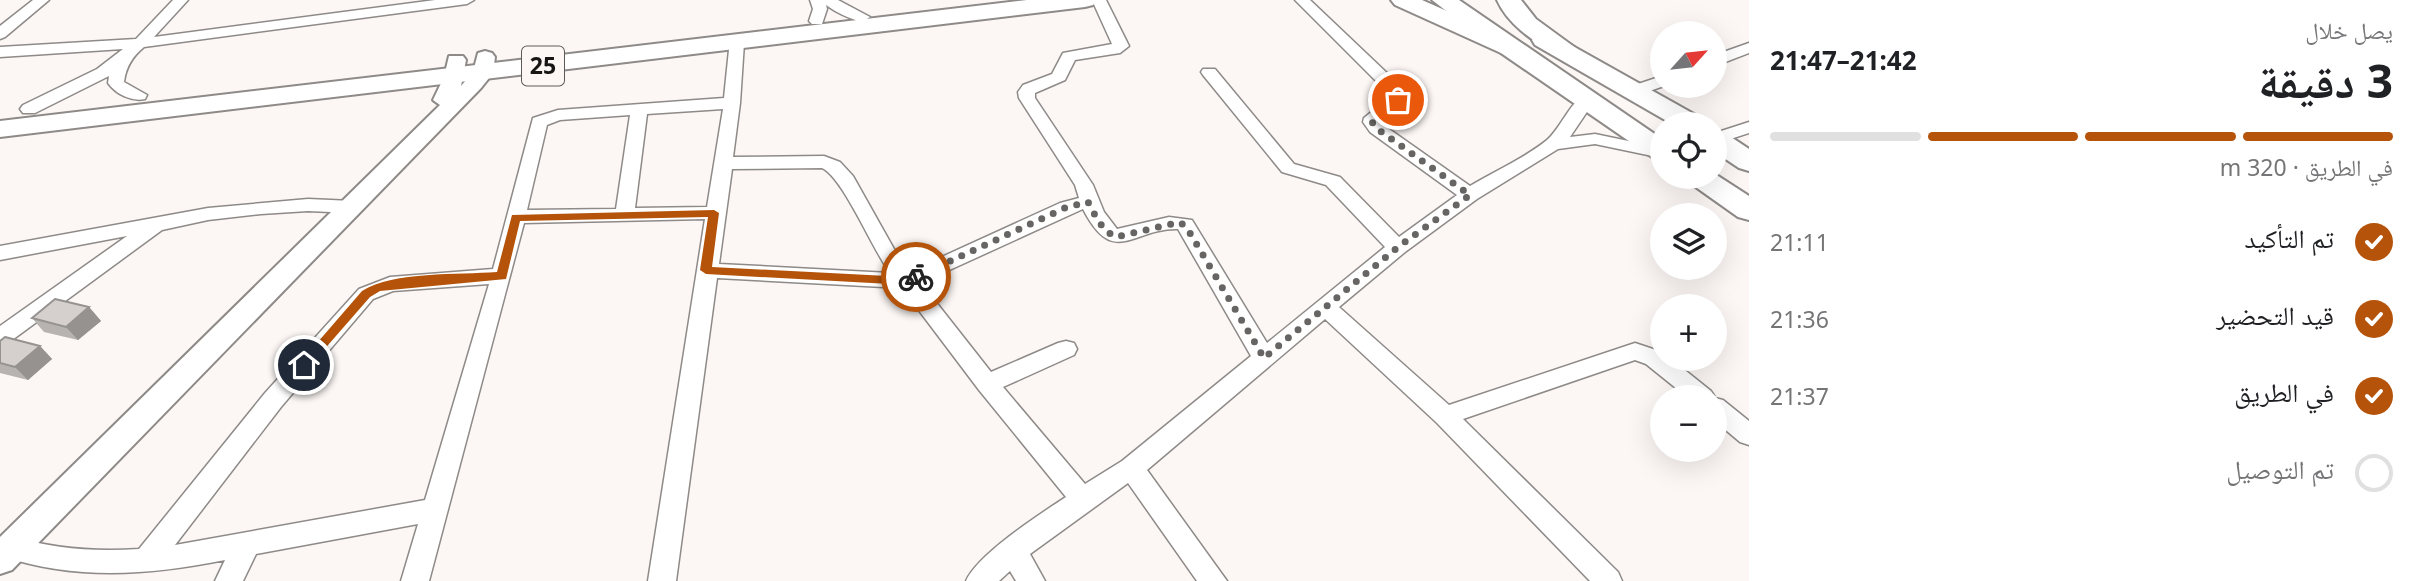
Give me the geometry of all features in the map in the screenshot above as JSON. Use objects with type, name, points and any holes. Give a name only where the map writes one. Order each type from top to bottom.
[{"type":"main road","name":"25","points":[[0,129],[484,65],[821,7],[862,17],[1012,0]]},
{"type":"main road","name":"25","points":[[484,65],[736,43],[1085,0]]},
{"type":"main road","points":[[1403,0],[1510,48]]},
{"type":"main road","points":[[1444,0],[1650,144]]},
{"type":"main road","points":[[1470,0],[1670,112]]},
{"type":"main road","points":[[1510,0],[1515,11],[1575,57]]},
{"type":"main road","name":"25","points":[[0,113],[139,95],[455,69]]},
{"type":"main road","points":[[1727,147],[1749,162]]},
{"type":"main road","points":[[1718,189],[1749,210]]},
{"type":"street","points":[[0,34],[42,0]]},
{"type":"street","points":[[29,109],[80,86],[126,55],[181,0]]},
{"type":"street","points":[[0,52],[140,43],[236,33],[467,0]]},
{"type":"street","points":[[1099,0],[1121,46],[1114,50],[1069,55],[1059,77],[1026,92],[1084,185],[1088,202],[1101,224],[1116,237],[1175,222],[1185,225],[1264,358]]},
{"type":"street","points":[[1302,0],[1399,93],[1400,98],[1373,118],[1372,122],[1376,128],[1470,195]]},
{"type":"street","points":[[662,581],[732,103],[736,43]]},
{"type":"street","points":[[1727,56],[1749,48]]},
{"type":"street","points":[[126,55],[117,72],[116,83],[126,91],[139,95]]},
{"type":"street","points":[[6,554],[432,127],[484,65]]},
{"type":"street","points":[[432,127],[455,69]]},
{"type":"street","points":[[1209,72],[1288,168],[1333,181],[1380,232],[1398,247]]},
{"type":"street","points":[[1634,92],[1650,86]]},
{"type":"street","points":[[980,581],[1013,550],[1082,498],[1131,468],[1398,247],[1470,195],[1553,144],[1573,123],[1576,111],[1587,100]]},
{"type":"street","points":[[415,581],[502,276],[539,122],[558,115],[732,103]]},
{"type":"street","points":[[625,215],[639,110]]},
{"type":"street","points":[[1727,135],[1749,127]]},
{"type":"street","points":[[1553,144],[1595,139],[1650,150]]},
{"type":"street","points":[[723,163],[811,160],[834,166],[844,176],[886,253],[987,384],[1082,498]]},
{"type":"street","points":[[706,270],[908,281],[1067,207],[1088,202]]},
{"type":"street","points":[[0,253],[208,214],[308,205],[353,207]]},
{"type":"street","points":[[516,217],[714,213]]},
{"type":"street","points":[[0,337],[156,225]]},
{"type":"street","points":[[145,562],[273,400],[366,294],[390,284],[502,276]]},
{"type":"street","points":[[1326,308],[1445,416],[1608,581]]},
{"type":"street","points":[[987,384],[1066,349]]},
{"type":"street","points":[[1445,416],[1635,351],[1654,358],[1688,385]]},
{"type":"street","points":[[1727,417],[1749,435]]},
{"type":"street","points":[[1131,468],[1213,581]]},
{"type":"street","points":[[6,554],[82,567],[145,562],[219,551],[434,509]]},
{"type":"street","points":[[229,581],[247,544]]},
{"type":"street","points":[[1013,550],[1031,581]]},
{"type":"building","points":[[55,299],[89,307],[66,327],[32,318]]},
{"type":"building","points":[[5,337],[40,346],[15,367],[0,363],[0,341]]},
{"type":"way so far","points":[[916,277],[1067,207],[1088,202],[1101,224],[1116,237],[1180,222],[1187,228],[1264,358],[1398,247],[1470,195],[1376,128],[1372,122],[1373,118],[1398,100]]},
{"type":"route","points":[[304,365],[366,294],[376,288],[390,284],[502,276],[516,217],[714,213],[706,270],[908,281],[916,277]]}]
